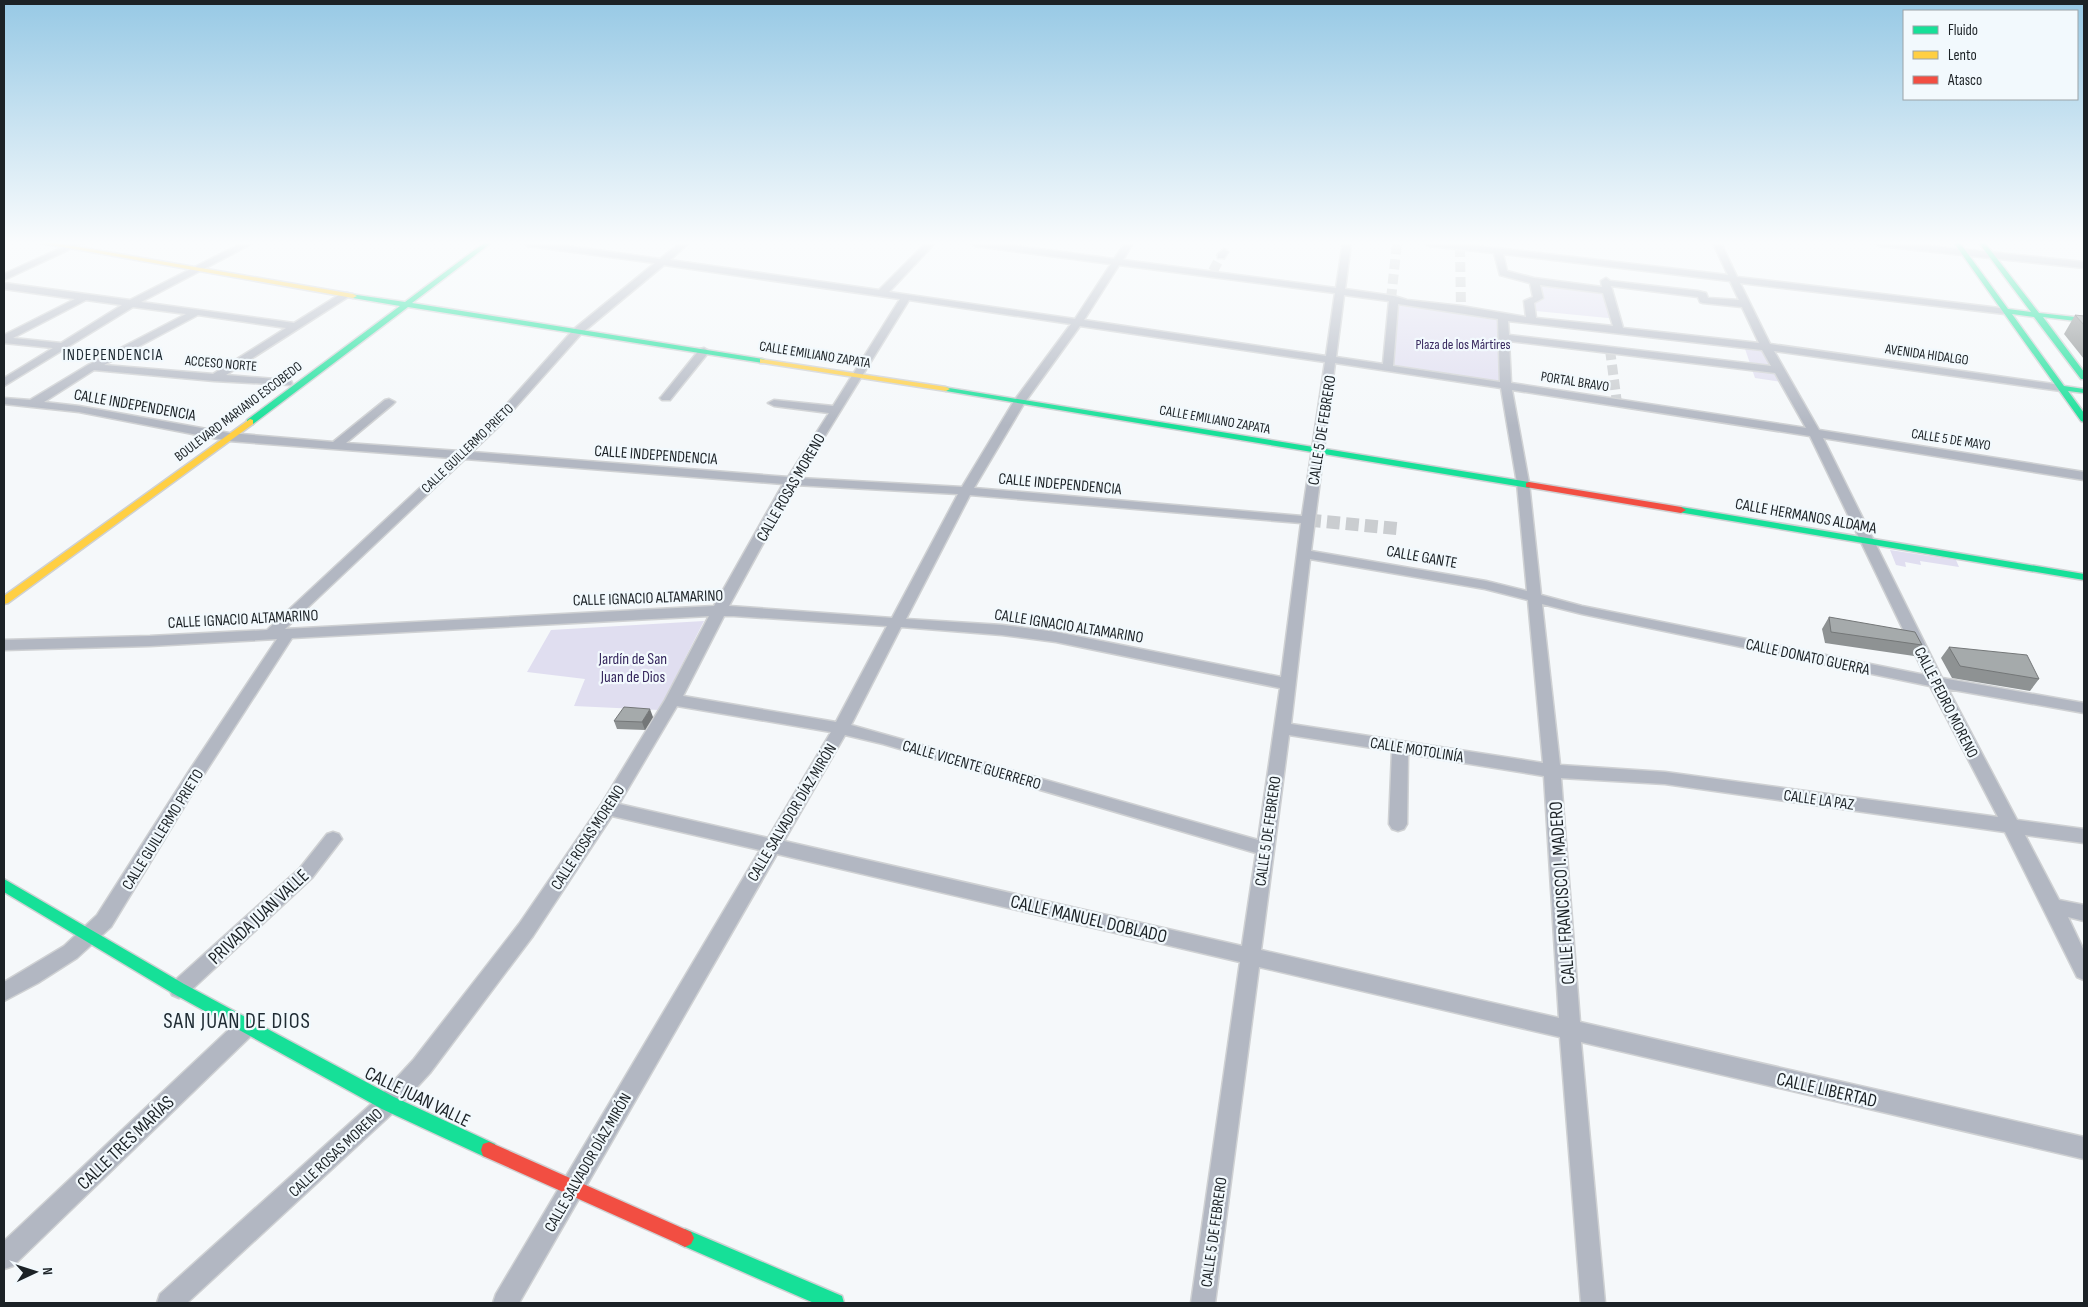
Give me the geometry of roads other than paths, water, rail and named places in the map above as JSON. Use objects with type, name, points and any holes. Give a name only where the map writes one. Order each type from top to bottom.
[{"type":"street","points":[[64,346],[8,340],[6,338],[72,304]]},
{"type":"street","points":[[4,383],[130,304]]},
{"type":"street","points":[[138,304],[296,326]]},
{"type":"street","points":[[214,378],[331,304]]},
{"type":"street","name":"BOULEVARD MARIANO ESCOBEDO","points":[[85,528],[216,435],[389,304]]},
{"type":"street","name":"CALLE EMILIANO ZAPATA","points":[[400,304],[1020,401],[1523,484]]},
{"type":"street","name":"CALLE GUILLERMO PRIETO","points":[[270,635],[461,456],[510,408],[578,331],[611,304]]},
{"type":"street","name":"CALLE ROSAS MORENO","points":[[169,1303],[388,1103],[422,1066],[526,930],[608,808],[673,700],[719,611],[791,481],[806,460],[902,304]]},
{"type":"street","name":"PORTAL BRAVO","points":[[960,304],[1814,432]]},
{"type":"street","name":"CALLE SALVADOR DÍAZ MIRÓN","points":[[506,1303],[571,1188],[841,728],[895,622],[966,491],[1020,401],[1089,304]]},
{"type":"street","name":"CALLE 5 DE FEBRERO","points":[[1203,1303],[1288,684],[1303,554],[1337,304]]},
{"type":"street","points":[[1388,368],[1394,304]]},
{"type":"street","name":"AVENIDA HIDALGO","points":[[1415,304],[1766,347],[2084,391]]},
{"type":"street","points":[[1529,304],[1531,319]]},
{"type":"street","points":[[1612,304],[1618,328]]},
{"type":"street","name":"CALLE PEDRO MORENO","points":[[1746,304],[1766,347],[1814,432],[1936,682],[2053,906],[2084,971]]},
{"type":"street","points":[[1945,304],[2084,320]]},
{"type":"street","points":[[2000,304],[2084,419]]},
{"type":"street","points":[[2028,304],[2084,377]]},
{"type":"street","name":"BOULEVARD MARIANO ESCOBEDO","points":[[4,601],[229,437],[404,305]]},
{"type":"street","points":[[34,403],[92,367],[195,313]]},
{"type":"street","name":"CALLE FRANCISCO I. MADERO","points":[[1503,316],[1506,385],[1523,484],[1552,771],[1570,1030],[1593,1303]]},
{"type":"street","points":[[1555,322],[1559,343]]},
{"type":"street","points":[[1504,337],[1779,370]]},
{"type":"street","points":[[666,398],[704,351]]},
{"type":"street","name":"ACCESO NORTE","points":[[92,367],[286,383]]},
{"type":"street","name":"CALLE INDEPENDENCIA","points":[[4,401],[34,403],[114,415],[229,437],[791,481],[966,491],[1308,520]]},
{"type":"street","points":[[335,446],[389,402]]},
{"type":"street","points":[[774,403],[836,410]]},
{"type":"street","name":"CALLE 5 DE MAYO","points":[[1814,432],[2084,476]]},
{"type":"street","name":"CALLE HERMANOS ALDAMA","points":[[1523,484],[2084,577]]},
{"type":"street","name":"CALLE GANTE","points":[[1303,554],[1486,585],[1534,597]]},
{"type":"street","name":"CALLE DONATO GUERRA","points":[[1534,597],[1582,610],[1936,682],[2084,708]]},
{"type":"street","name":"CALLE IGNACIO ALTAMARINO","points":[[4,645],[150,641],[719,611],[1002,630],[1056,638],[1288,684]]},
{"type":"street","name":"CALLE GUILLERMO PRIETO","points":[[4,992],[56,962],[91,937],[121,895],[195,776],[288,633]]},
{"type":"street","name":"CALLE VICENTE GUERRERO","points":[[673,700],[841,728],[884,738],[1265,849]]},
{"type":"street","name":"CALLE MOTOLINÍA","points":[[1281,728],[1552,771]]},
{"type":"street","points":[[1398,824],[1400,746]]},
{"type":"street","name":"CALLE LA PAZ","points":[[1552,771],[1665,778],[2084,836]]},
{"type":"street","name":"CALLE MANUEL DOBLADO","points":[[608,808],[1570,1030]]},
{"type":"street","name":"PRIVADA JUAN VALLE","points":[[179,990],[306,873],[333,839]]},
{"type":"street","name":"CALLE JUAN VALLE","points":[[4,885],[179,990],[388,1103],[571,1188],[835,1303]]},
{"type":"street","points":[[2053,906],[2084,913]]},
{"type":"street","name":"CALLE TRES MARÍAS","points":[[4,1257],[246,1027]]},
{"type":"street","name":"CALLE LIBERTAD","points":[[1570,1030],[2084,1148]]},
{"type":"tunnel","points":[[1461,304],[1461,309]]},
{"type":"tunnel","points":[[1610,350],[1617,403]]},
{"type":"tunnel","points":[[1308,520],[1402,529]]},
{"type":"district","name":"INDEPENDENCIA","points":[[113,354]]},
{"type":"district","name":"SAN JUAN DE DIOS","points":[[237,1020]]},
{"type":"park label","name":"Plaza de los Mártires","points":[[1463,344]]},
{"type":"park label","name":"Jardín de San Juan de Dios","points":[[633,667]]}]
